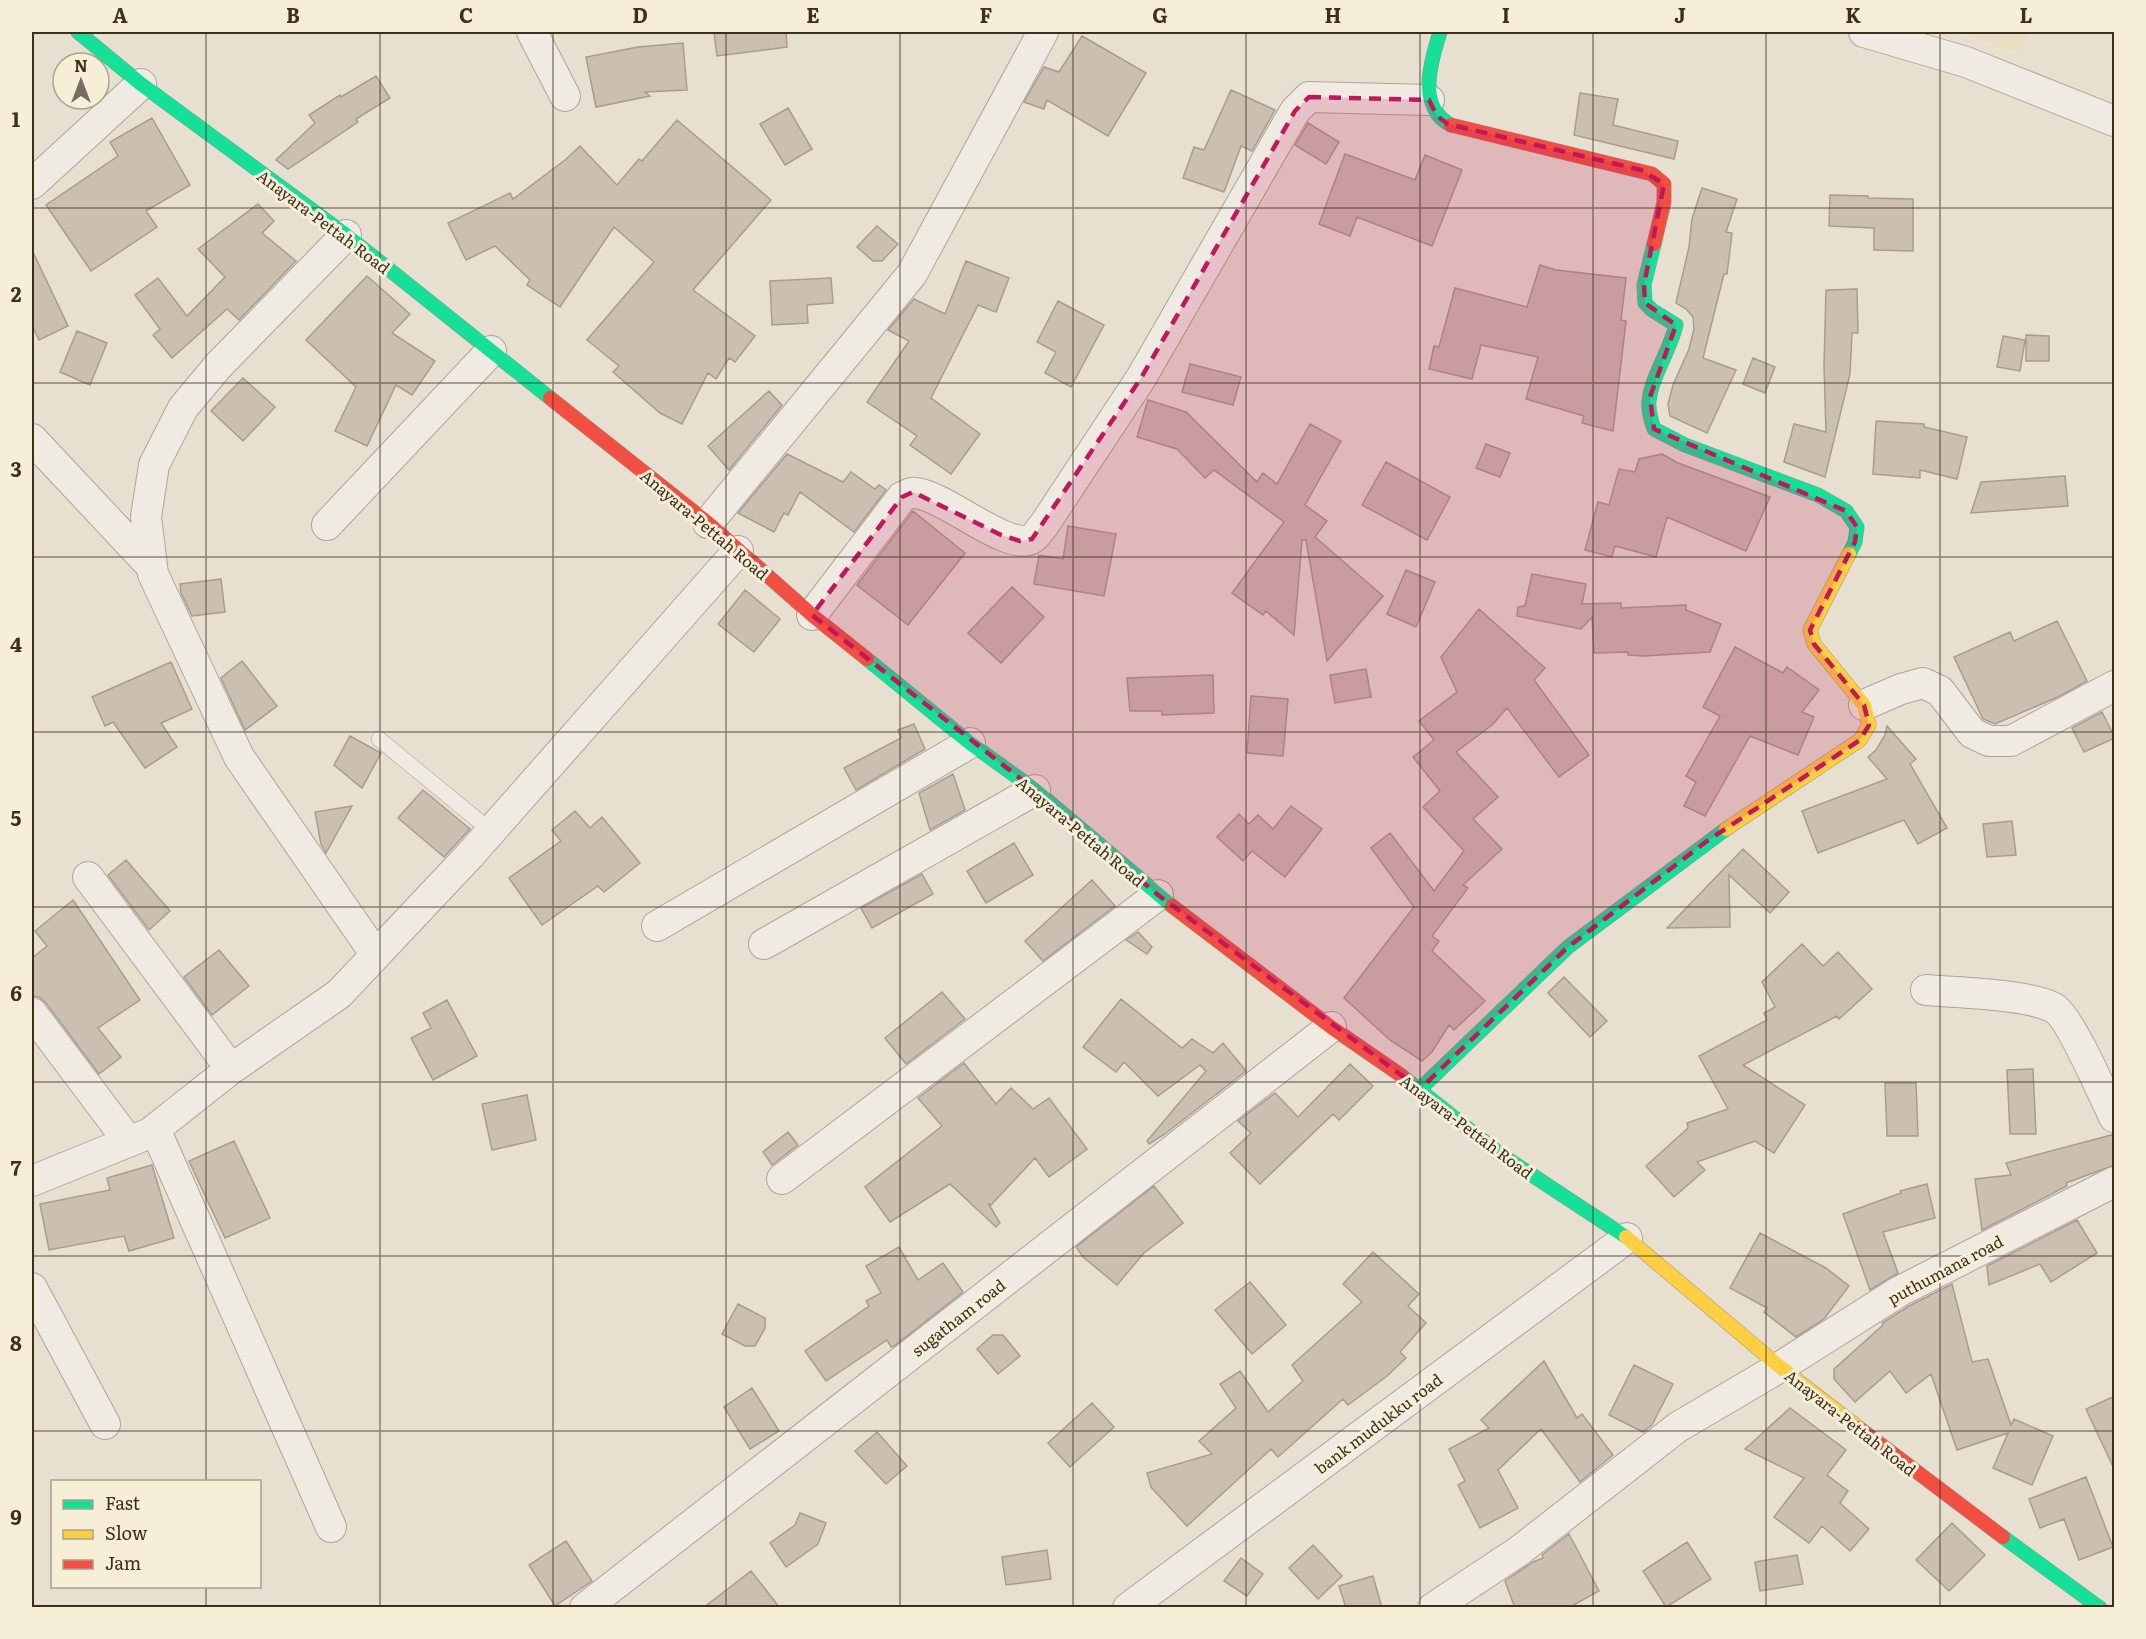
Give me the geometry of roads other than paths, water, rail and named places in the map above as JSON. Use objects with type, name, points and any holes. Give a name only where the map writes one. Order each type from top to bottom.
[{"type":"main road","name":"Anayara-Pettah Road","points":[[78,32],[141,84],[346,235],[708,523],[812,615],[970,743],[1035,790],[1158,895],[1331,1027],[1420,1089],[1500,1154],[1627,1238],[1780,1367],[1923,1478],[2029,1557],[2076,1588],[2100,1608]]},
{"type":"main road","points":[[1420,1089],[1568,947],[1707,842],[1860,740],[1869,726],[1864,705],[1814,644],[1810,630],[1855,542],[1857,527],[1846,511],[1818,495],[1685,445],[1654,429],[1649,413],[1650,397],[1674,336],[1676,325],[1652,310],[1645,303],[1644,294],[1644,285],[1664,202],[1664,184],[1652,174],[1641,170],[1448,124],[1437,116],[1429,100],[1428,78],[1440,32]]},
{"type":"street","points":[[532,32],[565,96]]},
{"type":"street","points":[[708,523],[912,274],[1043,32]]},
{"type":"street","points":[[1864,32],[1966,62],[2115,121]]},
{"type":"street","points":[[32,184],[141,84]]},
{"type":"street","points":[[812,615],[902,497],[913,492],[930,496],[1001,535],[1020,542],[1032,539],[1044,525],[1141,378],[1295,111],[1309,97],[1429,100]]},
{"type":"street","points":[[346,235],[218,366],[183,408],[154,465],[146,517],[153,574],[240,757],[376,956]]},
{"type":"street","points":[[327,525],[492,351]]},
{"type":"street","points":[[32,439],[152,567]]},
{"type":"street","points":[[32,1181],[144,1135],[231,1069],[339,994],[491,831],[738,551]]},
{"type":"street","points":[[1864,705],[1901,689],[1923,683],[1940,691],[1972,733],[1989,741],[2011,741],[2115,686]]},
{"type":"street","points":[[657,926],[970,743]]},
{"type":"street","points":[[764,944],[1035,790]]},
{"type":"street","points":[[88,877],[231,1069]]},
{"type":"street","points":[[782,1179],[1158,895]]},
{"type":"street","points":[[1926,990],[2031,1000],[2056,1009],[2072,1032],[2115,1118]]},
{"type":"street","points":[[32,1013],[144,1135],[331,1527]]},
{"type":"street","name":"sugatham road","points":[[585,1608],[1331,1027]]},
{"type":"street","name":"puthumana road","points":[[1432,1608],[1519,1551],[1678,1427],[1780,1367],[1900,1291],[2115,1182]]},
{"type":"street","name":"bank mudukku road","points":[[1128,1608],[1627,1238]]},
{"type":"street","points":[[32,1288],[105,1424]]},
{"type":"street","points":[[2110,1608],[2115,1604]]},
{"type":"lane","points":[[379,739],[491,831]]}]
